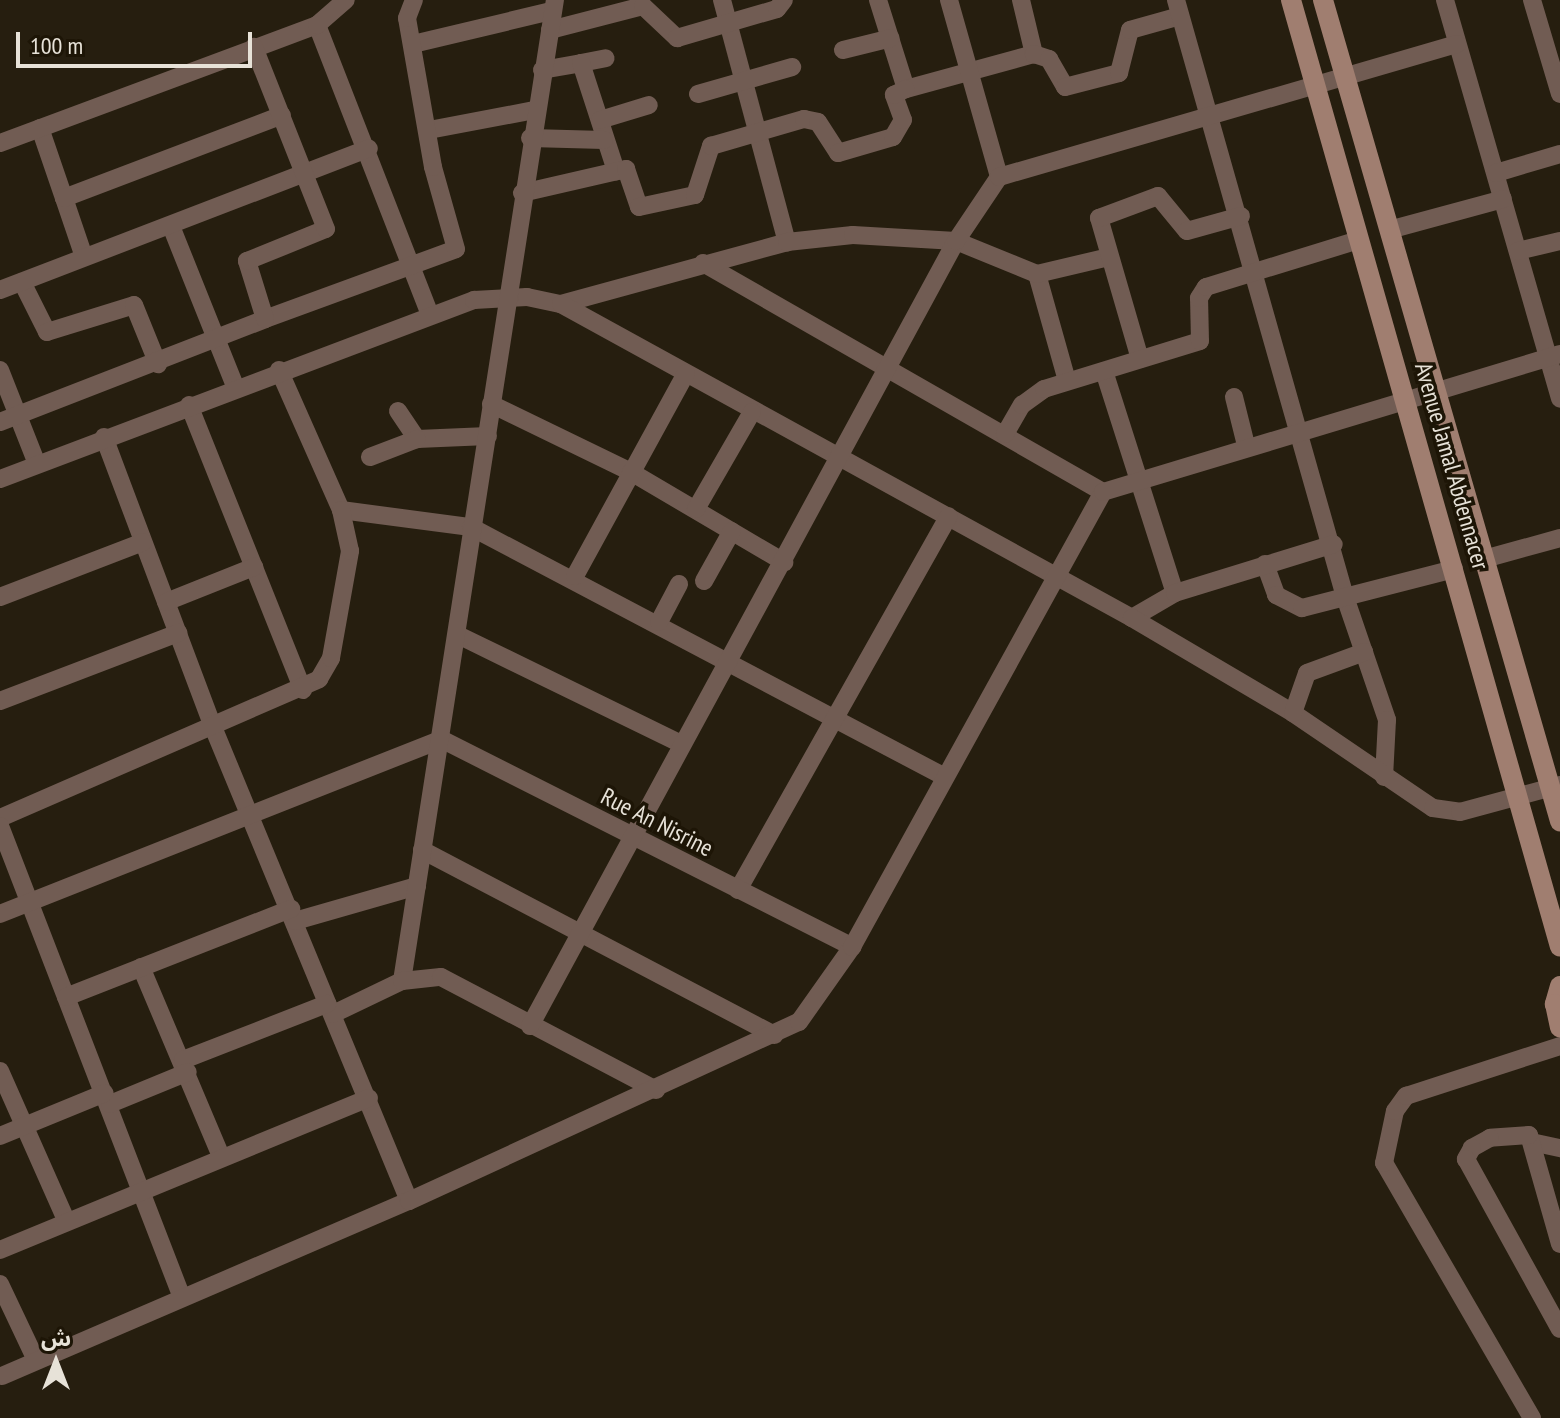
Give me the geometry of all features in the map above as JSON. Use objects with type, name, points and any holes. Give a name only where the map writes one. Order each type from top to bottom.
[{"type":"street","points":[[0,143],[317,25],[346,0]]},
{"type":"street","points":[[0,422],[158,364],[411,263],[452,254],[457,244],[433,167],[429,130],[407,18],[414,0]]},
{"type":"street","points":[[722,0],[761,132],[787,242]]},
{"type":"street","points":[[550,30],[643,6],[656,12],[673,38],[777,9],[784,0]]},
{"type":"street","points":[[878,0],[906,89]]},
{"type":"street","points":[[949,0],[999,177]]},
{"type":"street","points":[[1021,0],[1034,54]]},
{"type":"street","name":"Avenue Jamal Abdennacer","points":[[1291,0],[1521,797],[1560,947]]},
{"type":"street","name":"Avenue Jamal Abdennacer","points":[[1323,0],[1484,559],[1555,786],[1560,821]]},
{"type":"street","points":[[1445,0],[1518,251],[1554,356],[1560,399]]},
{"type":"street","points":[[1532,0],[1560,94]]},
{"type":"street","points":[[402,981],[458,635],[471,527],[488,436],[530,138],[554,6],[413,44]]},
{"type":"street","points":[[522,193],[616,171],[630,171],[639,207],[695,195],[708,149],[814,119],[838,153],[893,137],[903,120],[894,95],[971,70],[1034,54],[1049,59],[1059,83],[1069,87],[1119,73],[1130,30],[1178,8],[1334,544],[1345,597],[1390,733],[1384,777]]},
{"type":"street","points":[[317,25],[369,148],[430,315]]},
{"type":"street","points":[[843,50],[891,38]]},
{"type":"street","points":[[530,1026],[956,241],[999,177],[1457,44]]},
{"type":"street","points":[[254,47],[328,227],[247,261],[265,319]]},
{"type":"street","points":[[542,70],[606,58]]},
{"type":"street","points":[[581,63],[616,171]]},
{"type":"street","points":[[698,94],[792,67]]},
{"type":"street","points":[[600,120],[649,105]]},
{"type":"street","points":[[429,130],[535,110]]},
{"type":"street","points":[[64,198],[282,115]]},
{"type":"street","points":[[40,128],[84,257]]},
{"type":"street","points":[[530,138],[604,140]]},
{"type":"street","points":[[0,290],[369,148]]},
{"type":"street","points":[[1496,173],[1560,154]]},
{"type":"street","points":[[1140,359],[1098,230],[1106,212],[1158,196],[1187,231],[1241,216]]},
{"type":"street","points":[[1389,230],[1503,199]]},
{"type":"street","points":[[171,226],[235,386]]},
{"type":"street","points":[[561,304],[787,242],[876,234],[956,241],[1037,274],[1109,257]]},
{"type":"street","points":[[1005,434],[1028,398],[1067,381],[1200,341],[1202,289],[1359,240]]},
{"type":"street","points":[[1518,251],[1560,241]]},
{"type":"street","points":[[703,263],[1103,492]]},
{"type":"street","points":[[1037,274],[1067,381]]},
{"type":"street","points":[[22,282],[47,332],[134,305],[158,364]]},
{"type":"street","points":[[0,479],[235,386],[430,315],[509,294],[561,304],[752,412],[949,516],[1132,618],[1293,713],[1384,777],[1444,810],[1521,797],[1555,786]]},
{"type":"street","points":[[1,1376],[181,1295],[409,1201],[774,1035],[815,1008],[852,947],[1103,492],[1135,479],[1301,428],[1554,356]]},
{"type":"street","points":[[0,370],[37,464]]},
{"type":"street","points":[[0,818],[303,690],[319,679],[331,658],[350,551],[341,510],[279,370]]},
{"type":"street","points":[[1104,371],[1135,479],[1175,593]]},
{"type":"street","points":[[575,576],[686,373]]},
{"type":"street","points":[[1234,397],[1246,445]]},
{"type":"street","points":[[491,404],[631,472],[784,562]]},
{"type":"street","points":[[189,405],[303,690]]},
{"type":"street","points":[[398,411],[417,439]]},
{"type":"street","points":[[696,509],[752,412]]},
{"type":"street","points":[[370,457],[417,439],[488,436]]},
{"type":"street","points":[[104,437],[213,727],[409,1201]]},
{"type":"street","points":[[341,510],[471,527],[575,576],[945,777]]},
{"type":"street","points":[[738,890],[839,717],[949,516]]},
{"type":"street","points":[[704,581],[732,531]]},
{"type":"street","points":[[1484,559],[1560,538]]},
{"type":"street","points":[[0,597],[143,542]]},
{"type":"street","points":[[1132,618],[1175,593],[1334,544]]},
{"type":"street","points":[[1265,564],[1276,595],[1299,608],[1454,569]]},
{"type":"street","points":[[166,602],[254,567]]},
{"type":"street","points":[[659,622],[679,584]]},
{"type":"street","points":[[0,701],[178,633]]},
{"type":"street","points":[[458,635],[681,744]]},
{"type":"street","points":[[1293,713],[1307,673],[1364,652]]},
{"type":"street","points":[[0,914],[441,739]]},
{"type":"street","name":"Rue An Nisrine","points":[[441,739],[852,947]]},
{"type":"street","points":[[0,826],[4,848],[108,1099],[181,1295]]},
{"type":"street","points":[[422,850],[577,935],[774,1035]]},
{"type":"street","points":[[66,997],[141,967],[293,915],[417,886]]},
{"type":"street","points":[[141,967],[221,1156]]},
{"type":"street","points":[[0,1136],[24,1125],[108,1099],[402,981],[429,975],[454,981],[530,1026],[656,1090]]},
{"type":"street","points":[[1560,986],[1555,1004],[1560,1027]]},
{"type":"street","points":[[1532,1418],[1384,1163],[1395,1111],[1406,1096],[1560,1046]]},
{"type":"street","points":[[0,1071],[67,1222]]},
{"type":"street","points":[[0,1250],[221,1156],[369,1098]]},
{"type":"street","points":[[1560,1148],[1536,1143],[1521,1132],[1490,1138],[1466,1159],[1560,1329]]},
{"type":"street","points":[[1536,1143],[1560,1244]]},
{"type":"street","points":[[0,1284],[36,1360]]}]
